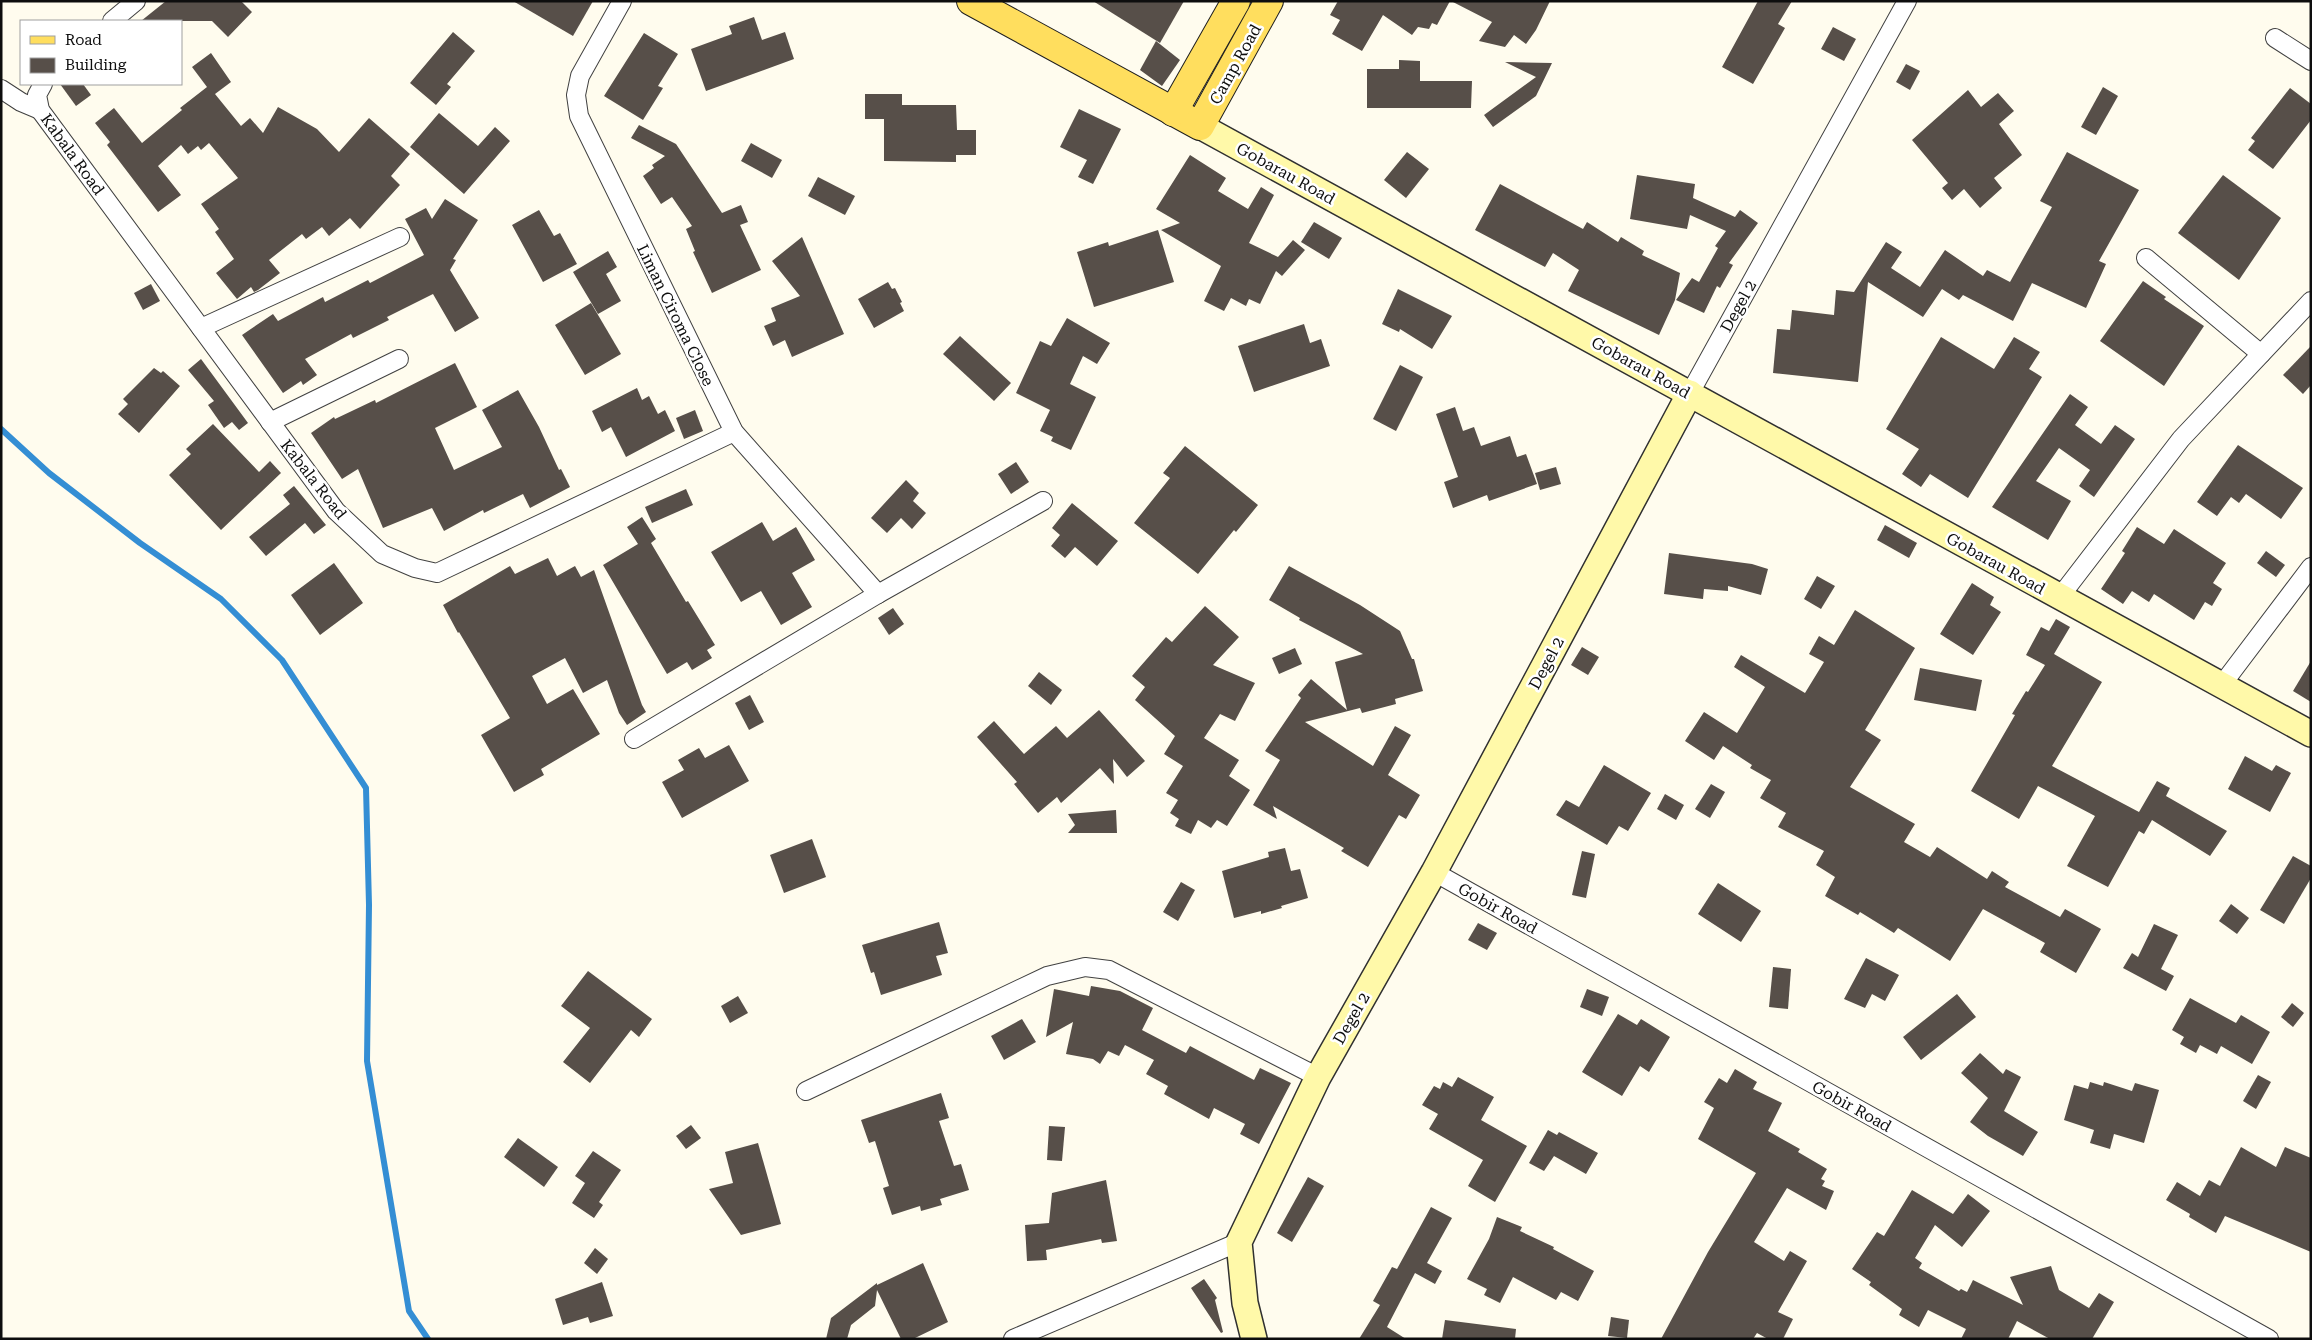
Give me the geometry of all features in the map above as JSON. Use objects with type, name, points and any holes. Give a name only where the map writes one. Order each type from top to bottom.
[{"type":"main road","name":"Gobarau Road","points":[[971,1],[1200,126]]},
{"type":"main road","name":"Camp Road","points":[[1173,112],[1234,5]]},
{"type":"main road","points":[[1234,5],[1263,13]]},
{"type":"main road","name":"Camp Road","points":[[1200,126],[1263,13]]},
{"type":"street","points":[[113,20],[136,1]]},
{"type":"street","name":"Liman Ciroma Close","points":[[622,1],[580,76],[576,95],[579,116],[734,432],[878,594]]},
{"type":"street","name":"Degel 2","points":[[1239,1242],[1318,1077],[1434,872],[1690,393],[1907,1]]},
{"type":"street","points":[[2275,38],[2311,62]]},
{"type":"street","name":"Kabala Road","points":[[42,85],[37,95],[40,110],[336,511],[382,554],[415,568],[437,573],[734,432]]},
{"type":"street","points":[[1,90],[21,102],[40,110]]},
{"type":"street","name":"Gobarau Road","points":[[1200,126],[1690,393],[2059,598],[2311,734]]},
{"type":"street","points":[[201,328],[400,237]]},
{"type":"street","points":[[2146,258],[2261,354]]},
{"type":"street","points":[[2059,598],[2181,440],[2311,301]]},
{"type":"street","points":[[270,422],[400,359]]},
{"type":"street","points":[[634,739],[878,594],[1043,501]]},
{"type":"street","points":[[2222,686],[2311,567]]},
{"type":"street","name":"Gobir Road","points":[[1434,872],[2269,1339]]},
{"type":"street","points":[[806,1091],[1048,976],[1085,967],[1109,970],[1318,1077]]},
{"type":"street","points":[[1013,1339],[1239,1242],[1246,1303],[1254,1339]]},
{"type":"building","points":[[166,1],[241,1],[252,12],[228,37],[212,21],[142,20]]},
{"type":"building","points":[[513,1],[593,1],[573,36]]},
{"type":"building","points":[[1093,1],[1184,1],[1160,43]]},
{"type":"building","points":[[1338,1],[1450,1],[1437,25],[1432,23],[1429,29],[1418,27],[1412,35],[1383,15],[1362,51],[1332,34],[1340,20],[1330,15]]},
{"type":"building","points":[[1451,1],[1550,1],[1536,30],[1526,44],[1514,35],[1505,47],[1479,41],[1492,22]]},
{"type":"building","points":[[1758,1],[1792,1],[1778,24],[1785,28],[1753,84],[1722,67]]},
{"type":"building","points":[[754,17],[762,40],[785,32],[794,59],[706,91],[691,49],[732,34],[729,26]]},
{"type":"building","points":[[1833,27],[1856,39],[1844,61],[1821,49]]},
{"type":"building","points":[[453,32],[475,51],[447,84],[451,87],[436,105],[410,83]]},
{"type":"building","points":[[644,33],[678,54],[658,86],[663,88],[643,120],[604,96]]},
{"type":"building","points":[[1156,41],[1180,60],[1162,86],[1140,70]]},
{"type":"building","points":[[211,53],[231,82],[215,94],[241,126],[250,118],[263,133],[278,107],[317,129],[339,152],[369,118],[410,154],[391,176],[400,185],[360,229],[350,218],[329,236],[322,227],[306,239],[302,234],[269,260],[280,273],[258,290],[254,292],[251,287],[237,299],[216,273],[234,259],[215,232],[219,229],[201,204],[238,178],[209,143],[201,150],[198,146],[188,154],[181,145],[158,166],[181,195],[158,212],[107,145],[110,142],[95,123],[114,108],[142,143],[182,110],[180,108],[207,87],[192,67]]},
{"type":"building","points":[[1399,60],[1420,61],[1420,81],[1472,81],[1471,108],[1367,108],[1367,69],[1399,69]]},
{"type":"building","points":[[1505,62],[1552,63],[1536,96],[1493,127],[1484,115],[1536,77]]},
{"type":"building","points":[[1906,64],[1920,71],[1910,90],[1896,82]]},
{"type":"building","points":[[61,85],[84,85],[91,95],[76,106]]},
{"type":"building","points":[[2103,87],[2118,96],[2096,135],[2081,127]]},
{"type":"building","points":[[2290,88],[2311,104],[2311,120],[2273,169],[2248,150],[2255,141],[2251,138]]},
{"type":"building","points":[[1968,90],[1981,107],[1998,93],[2014,111],[1999,124],[2022,155],[1994,178],[2002,188],[1980,208],[1964,189],[1952,200],[1942,188],[1948,183],[1912,140]]},
{"type":"building","points":[[865,94],[902,94],[902,105],[956,105],[957,130],[976,130],[976,155],[956,155],[956,162],[884,161],[884,119],[865,119]]},
{"type":"building","points":[[1079,109],[1121,129],[1093,184],[1078,177],[1087,160],[1060,147]]},
{"type":"building","points":[[439,113],[478,146],[495,127],[510,141],[464,194],[410,147]]},
{"type":"building","points":[[639,125],[676,144],[722,213],[741,205],[748,222],[740,225],[761,270],[712,293],[693,252],[695,251],[686,229],[692,226],[672,197],[661,204],[643,176],[654,168],[652,165],[665,156],[631,138]]},
{"type":"building","points":[[751,143],[782,160],[772,178],[741,161]]},
{"type":"building","points":[[1407,152],[1429,169],[1406,198],[1384,180]]},
{"type":"building","points":[[2067,152],[2139,190],[2099,261],[2106,264],[2086,308],[2032,283],[2013,321],[1963,295],[1959,300],[1942,289],[1923,317],[1868,282],[1858,382],[1773,373],[1777,329],[1790,330],[1792,310],[1834,315],[1836,290],[1854,292],[1886,242],[1902,252],[1891,268],[1920,287],[1945,250],[1983,276],[1987,270],[2010,282],[2052,207],[2040,201]]},
{"type":"building","points":[[1190,155],[1226,178],[1218,191],[1248,209],[1261,187],[1274,195],[1249,243],[1278,257],[1293,240],[1305,250],[1282,276],[1276,271],[1260,304],[1249,299],[1246,306],[1231,298],[1224,311],[1204,301],[1221,266],[1161,230],[1180,223],[1156,209]]},
{"type":"building","points":[[1637,175],[1695,184],[1693,198],[1735,217],[1740,210],[1758,223],[1729,263],[1733,265],[1720,288],[1717,286],[1704,313],[1676,300],[1692,278],[1699,282],[1718,248],[1715,246],[1726,231],[1690,215],[1687,229],[1630,219]]},
{"type":"building","points":[[2223,175],[2281,218],[2239,280],[2178,233]]},
{"type":"building","points":[[818,177],[855,196],[845,215],[808,196]]},
{"type":"building","points":[[1500,184],[1583,229],[1587,222],[1618,242],[1621,237],[1644,251],[1642,255],[1680,273],[1675,300],[1659,335],[1568,291],[1579,270],[1553,253],[1545,267],[1475,230]]},
{"type":"building","points":[[445,199],[478,220],[453,259],[456,260],[450,270],[479,318],[455,332],[433,294],[387,317],[389,320],[353,338],[351,334],[305,359],[317,375],[303,385],[301,381],[283,393],[242,335],[273,314],[278,321],[323,297],[325,302],[368,280],[370,283],[424,255],[405,219],[426,208],[432,219]]},
{"type":"building","points":[[539,210],[554,236],[560,233],[577,264],[543,282],[512,225]]},
{"type":"building","points":[[1314,222],[1342,238],[1329,259],[1301,242]]},
{"type":"building","points":[[1158,230],[1174,282],[1094,307],[1077,252],[1108,242],[1109,246]]},
{"type":"building","points":[[802,237],[844,334],[792,357],[785,340],[773,346],[764,326],[776,321],[771,308],[800,296],[772,261]]},
{"type":"building","points":[[608,251],[617,267],[606,274],[621,301],[598,314],[573,272]]},
{"type":"building","points":[[2143,281],[2166,297],[2164,299],[2204,326],[2164,386],[2100,341]]},
{"type":"building","points":[[888,282],[892,289],[895,288],[904,311],[874,328],[858,299]]},
{"type":"building","points":[[151,284],[160,301],[143,310],[134,293]]},
{"type":"building","points":[[1398,289],[1452,316],[1432,349],[1400,329],[1399,332],[1382,324]]},
{"type":"building","points":[[591,303],[621,354],[585,375],[555,325]]},
{"type":"building","points":[[1067,318],[1110,343],[1097,364],[1083,356],[1070,384],[1096,397],[1071,450],[1051,441],[1053,437],[1040,431],[1050,410],[1016,393],[1040,341],[1051,346]]},
{"type":"building","points":[[1304,324],[1310,343],[1321,339],[1330,366],[1254,392],[1238,346]]},
{"type":"building","points":[[960,336],[1011,383],[994,401],[943,354]]},
{"type":"building","points":[[1941,337],[1994,369],[2014,337],[2040,352],[2029,369],[2042,377],[1968,498],[1930,474],[1921,487],[1902,474],[1919,449],[1886,429]]},
{"type":"building","points":[[2311,346],[2311,385],[2303,394],[2283,375]]},
{"type":"building","points":[[201,359],[248,423],[239,430],[232,422],[224,428],[208,405],[214,401],[188,370]]},
{"type":"building","points":[[455,363],[477,407],[435,428],[454,470],[502,447],[482,410],[518,390],[539,427],[559,470],[561,469],[570,487],[530,508],[523,494],[484,513],[483,510],[444,531],[432,508],[383,528],[358,469],[342,479],[311,433],[334,417],[335,419],[375,400],[376,403]]},
{"type":"building","points":[[1400,365],[1423,377],[1396,431],[1373,419]]},
{"type":"building","points":[[154,368],[161,373],[163,371],[180,386],[139,433],[118,414],[128,404],[123,399]]},
{"type":"building","points":[[637,388],[642,400],[649,396],[658,414],[665,410],[675,431],[626,457],[611,427],[602,432],[592,411]]},
{"type":"building","points":[[2070,394],[2088,407],[2075,425],[2101,444],[2115,425],[2135,439],[2094,497],[2079,486],[2090,470],[2059,448],[2036,481],[2071,501],[2048,540],[1992,507]]},
{"type":"building","points":[[1455,407],[1463,431],[1474,427],[1481,446],[1510,436],[1517,457],[1526,454],[1537,484],[1489,501],[1487,495],[1453,508],[1444,482],[1458,477],[1436,414]]},
{"type":"building","points":[[695,410],[703,431],[684,439],[676,418]]},
{"type":"building","points":[[213,424],[259,472],[270,461],[281,473],[221,530],[169,475],[191,454],[186,449]]},
{"type":"building","points":[[2238,445],[2303,488],[2281,519],[2246,494],[2239,503],[2231,497],[2217,516],[2197,502]]},
{"type":"building","points":[[1185,446],[1258,505],[1236,532],[1234,530],[1198,574],[1134,523],[1170,478],[1163,473]]},
{"type":"building","points":[[1016,462],[1029,482],[1011,494],[998,474]]},
{"type":"building","points":[[1556,467],[1561,484],[1540,490],[1535,473]]},
{"type":"building","points":[[906,480],[919,493],[913,501],[926,513],[912,529],[901,518],[887,533],[871,518]]},
{"type":"building","points":[[294,486],[326,525],[314,534],[305,523],[266,556],[249,537],[290,504],[283,495]]},
{"type":"building","points":[[686,489],[693,505],[652,523],[645,507]]},
{"type":"building","points":[[1072,503],[1118,541],[1097,566],[1075,547],[1065,558],[1051,546],[1060,535],[1052,528]]},
{"type":"building","points":[[642,517],[656,539],[651,543],[686,602],[688,601],[715,645],[707,650],[712,658],[692,670],[687,662],[667,674],[603,565],[638,544],[627,527]]},
{"type":"building","points":[[762,522],[773,541],[796,527],[815,560],[792,573],[812,607],[781,625],[761,591],[741,602],[711,552]]},
{"type":"building","points":[[1885,525],[1917,543],[1909,558],[1877,540]]},
{"type":"building","points":[[2137,527],[2164,544],[2174,529],[2226,563],[2213,583],[2222,589],[2212,606],[2205,602],[2194,620],[2154,594],[2149,602],[2132,591],[2123,604],[2101,589],[2125,553],[2122,551]]},
{"type":"building","points":[[2266,551],[2285,565],[2276,577],[2257,563]]},
{"type":"building","points":[[1669,553],[1752,564],[1768,569],[1761,595],[1728,586],[1728,591],[1704,589],[1703,599],[1664,594]]},
{"type":"building","points":[[548,558],[557,576],[575,566],[581,577],[594,570],[646,712],[627,725],[619,713],[607,680],[583,693],[565,658],[532,676],[547,704],[573,689],[600,734],[541,769],[544,775],[514,792],[481,735],[510,718],[443,605],[510,566],[515,574]]},
{"type":"building","points":[[334,563],[363,603],[320,635],[291,595]]},
{"type":"building","points":[[1289,566],[1360,605],[1400,631],[1412,659],[1414,659],[1423,691],[1395,699],[1396,704],[1362,713],[1360,708],[1305,722],[1373,766],[1395,726],[1411,735],[1388,775],[1420,795],[1406,819],[1399,815],[1368,867],[1341,851],[1344,848],[1273,806],[1277,819],[1253,805],[1280,760],[1265,751],[1301,698],[1298,695],[1311,679],[1347,710],[1335,662],[1363,654],[1299,620],[1300,618],[1269,600]]},
{"type":"building","points":[[1817,576],[1835,586],[1821,609],[1804,599]]},
{"type":"building","points":[[1972,583],[1994,597],[1990,605],[2001,612],[1973,655],[1940,634]]},
{"type":"building","points":[[1205,606],[1239,637],[1213,665],[1255,683],[1235,721],[1220,714],[1204,738],[1239,760],[1229,776],[1250,790],[1227,826],[1217,820],[1211,828],[1198,820],[1191,834],[1175,826],[1179,819],[1170,813],[1178,800],[1166,793],[1183,766],[1164,754],[1175,736],[1135,700],[1145,687],[1132,676],[1166,637],[1172,642]]},
{"type":"building","points":[[893,608],[904,624],[889,635],[878,618]]},
{"type":"building","points":[[1855,610],[1915,648],[1865,730],[1881,740],[1850,787],[1915,824],[1904,842],[1930,857],[1937,847],[1987,879],[1992,871],[2009,882],[2005,887],[2060,917],[2065,909],[2101,929],[2076,973],[2040,952],[2045,943],[1983,909],[1950,961],[1898,928],[1894,933],[1860,912],[1858,915],[1825,896],[1835,877],[1816,865],[1824,851],[1778,827],[1786,813],[1760,798],[1771,780],[1750,768],[1752,765],[1723,746],[1714,760],[1685,741],[1704,712],[1737,733],[1765,687],[1734,667],[1741,655],[1805,693],[1824,662],[1809,654],[1819,636],[1834,645]]},
{"type":"building","points":[[2056,619],[2070,627],[2054,654],[2102,682],[2052,766],[2139,812],[2157,781],[2170,788],[2166,796],[2227,831],[2210,856],[2152,820],[2144,834],[2139,831],[2108,887],[2067,866],[2095,816],[2038,786],[2019,819],[1971,791],[2015,715],[2012,714],[2045,665],[2026,655],[2041,627],[2049,631]]},
{"type":"building","points":[[1582,647],[1599,657],[1588,675],[1571,665]]},
{"type":"building","points":[[1295,648],[1302,664],[1279,674],[1272,658]]},
{"type":"building","points":[[2311,661],[2311,702],[2293,691]]},
{"type":"building","points":[[1920,668],[1982,680],[1976,711],[1914,700]]},
{"type":"building","points":[[1039,672],[1062,690],[1051,705],[1028,686]]},
{"type":"building","points":[[750,695],[764,722],[749,730],[735,703]]},
{"type":"building","points":[[1099,710],[1145,761],[1127,777],[1113,759],[1114,784],[1100,768],[1061,803],[1057,797],[1038,813],[1014,784],[1017,782],[977,737],[994,721],[1024,754],[1056,726],[1067,738]]},
{"type":"building","points":[[729,745],[749,781],[682,818],[662,782],[684,770],[678,760],[699,748],[705,758]]},
{"type":"building","points":[[2245,756],[2272,771],[2276,765],[2291,773],[2270,812],[2228,789]]},
{"type":"building","points":[[1604,765],[1651,793],[1628,831],[1619,826],[1607,845],[1556,815],[1566,800],[1579,807]]},
{"type":"building","points":[[1711,784],[1725,792],[1710,818],[1695,809]]},
{"type":"building","points":[[1665,794],[1684,805],[1676,820],[1657,809]]},
{"type":"building","points":[[1116,810],[1117,833],[1068,833],[1075,825],[1068,814]]},
{"type":"building","points":[[812,839],[826,877],[784,893],[770,855]]},
{"type":"building","points":[[1285,848],[1291,871],[1300,869],[1308,898],[1261,914],[1261,911],[1234,918],[1222,871],[1269,857],[1268,852]]},
{"type":"building","points":[[1582,851],[1595,854],[1586,898],[1572,895]]},
{"type":"building","points":[[2293,856],[2311,866],[2311,878],[2284,924],[2260,910]]},
{"type":"building","points":[[1181,882],[1195,890],[1178,921],[1163,912]]},
{"type":"building","points":[[1718,883],[1761,911],[1741,942],[1698,914]]},
{"type":"building","points":[[2231,904],[2249,918],[2237,934],[2219,921]]},
{"type":"building","points":[[939,922],[948,953],[936,956],[942,975],[881,995],[874,972],[871,973],[862,945]]},
{"type":"building","points":[[1478,923],[1497,933],[1487,950],[1468,940]]},
{"type":"building","points":[[2154,924],[2178,935],[2161,969],[2174,976],[2166,991],[2123,968],[2132,953],[2138,957]]},
{"type":"building","points":[[1866,958],[1899,975],[1885,1001],[1872,994],[1865,1008],[1844,999]]},
{"type":"building","points":[[1773,967],[1791,969],[1788,1009],[1769,1007]]},
{"type":"building","points":[[588,971],[652,1019],[639,1037],[631,1030],[590,1083],[563,1062],[590,1028],[561,1006]]},
{"type":"building","points":[[1091,986],[1120,991],[1153,1008],[1142,1030],[1186,1053],[1190,1046],[1254,1080],[1260,1068],[1291,1083],[1259,1144],[1240,1134],[1245,1124],[1214,1108],[1209,1119],[1164,1094],[1168,1086],[1146,1074],[1154,1060],[1125,1045],[1119,1056],[1108,1051],[1100,1064],[1093,1059],[1066,1054],[1073,1022],[1046,1037],[1054,989],[1089,996]]},
{"type":"building","points":[[1587,989],[1609,997],[1602,1016],[1580,1007]]},
{"type":"building","points":[[1957,994],[1976,1017],[1921,1060],[1903,1037]]},
{"type":"building","points":[[738,996],[748,1013],[730,1023],[721,1006]]},
{"type":"building","points":[[2190,998],[2236,1023],[2241,1015],[2270,1032],[2252,1064],[2221,1046],[2217,1054],[2200,1045],[2196,1053],[2180,1044],[2184,1037],[2172,1030]]},
{"type":"building","points":[[2292,1003],[2304,1013],[2293,1027],[2281,1017]]},
{"type":"building","points":[[1618,1014],[1637,1025],[1641,1019],[1670,1037],[1649,1072],[1640,1066],[1622,1096],[1582,1072]]},
{"type":"building","points":[[1022,1019],[1036,1042],[1004,1060],[991,1036]]},
{"type":"building","points":[[1980,1053],[2003,1074],[2006,1069],[2021,1077],[2004,1111],[2038,1132],[2023,1156],[1988,1136],[1970,1122],[1988,1098],[1961,1073]]},
{"type":"building","points":[[1735,1069],[1757,1082],[1753,1089],[1782,1103],[1768,1131],[1800,1149],[1798,1152],[1827,1169],[1821,1179],[1825,1181],[1822,1186],[1834,1191],[1826,1210],[1787,1188],[1754,1242],[1784,1261],[1790,1251],[1807,1261],[1778,1312],[1793,1319],[1783,1339],[1768,1339],[1757,1333],[1753,1339],[1661,1339],[1708,1252],[1756,1173],[1698,1139],[1714,1108],[1704,1102],[1719,1078],[1727,1083]]},
{"type":"building","points":[[2258,1075],[2271,1082],[2256,1109],[2243,1101]]},
{"type":"building","points":[[1458,1077],[1494,1097],[1481,1120],[1527,1146],[1495,1202],[1468,1186],[1483,1160],[1429,1129],[1438,1114],[1422,1105],[1434,1086],[1440,1089],[1443,1082],[1452,1087]]},
{"type":"building","points":[[2090,1082],[2103,1086],[2104,1082],[2132,1091],[2135,1083],[2159,1090],[2144,1143],[2114,1134],[2110,1149],[2090,1143],[2094,1130],[2064,1120],[2074,1085],[2088,1089]]},
{"type":"building","points":[[941,1093],[949,1118],[939,1121],[954,1166],[961,1164],[969,1190],[940,1199],[942,1205],[921,1211],[920,1206],[892,1215],[883,1188],[889,1186],[875,1141],[869,1143],[861,1120]]},
{"type":"building","points":[[691,1125],[701,1138],[686,1149],[676,1136]]},
{"type":"building","points":[[1049,1126],[1065,1127],[1062,1161],[1047,1160]]},
{"type":"building","points":[[1548,1130],[1557,1135],[1559,1132],[1598,1153],[1586,1174],[1554,1156],[1544,1171],[1529,1163]]},
{"type":"building","points":[[518,1138],[558,1167],[544,1187],[504,1157]]},
{"type":"building","points":[[758,1143],[781,1224],[741,1235],[709,1189],[733,1183],[725,1152]]},
{"type":"building","points":[[2241,1147],[2276,1167],[2285,1147],[2311,1158],[2311,1252],[2225,1216],[2216,1233],[2189,1217],[2190,1214],[2166,1200],[2177,1182],[2200,1196],[2209,1180],[2220,1186]]},
{"type":"building","points":[[593,1151],[621,1170],[599,1202],[603,1205],[594,1218],[572,1203],[585,1183],[575,1176]]},
{"type":"building","points":[[1308,1177],[1324,1186],[1292,1242],[1277,1233]]},
{"type":"building","points":[[1106,1180],[1117,1241],[1102,1243],[1101,1239],[1046,1250],[1047,1260],[1027,1261],[1025,1225],[1049,1223],[1052,1193]]},
{"type":"building","points":[[1912,1190],[1953,1214],[1968,1194],[1990,1211],[1962,1247],[1935,1225],[1915,1258],[1922,1263],[1919,1268],[1959,1291],[1961,1289],[1967,1292],[1973,1280],[2023,1305],[2010,1277],[2051,1266],[2059,1290],[2089,1308],[2099,1293],[2114,1302],[2092,1339],[2050,1339],[2017,1321],[2008,1339],[1961,1339],[1966,1329],[1928,1310],[1919,1327],[1899,1315],[1902,1309],[1869,1285],[1871,1282],[1852,1269],[1877,1232],[1884,1236]]},
{"type":"building","points":[[1431,1207],[1452,1218],[1427,1263],[1442,1271],[1435,1284],[1415,1273],[1387,1327],[1406,1339],[1359,1339],[1380,1305],[1373,1301],[1392,1267],[1397,1269]]},
{"type":"building","points":[[1497,1217],[1522,1227],[1520,1231],[1554,1247],[1553,1249],[1594,1271],[1578,1301],[1561,1292],[1556,1300],[1513,1277],[1500,1303],[1484,1295],[1487,1289],[1467,1279],[1489,1239]]},
{"type":"building","points":[[595,1248],[608,1259],[597,1274],[584,1263]]},
{"type":"building","points":[[923,1263],[948,1322],[913,1339],[901,1339],[877,1290],[875,1306],[851,1325],[847,1339],[826,1339],[831,1318],[877,1283],[877,1285]]},
{"type":"building","points":[[1204,1279],[1217,1298],[1215,1300],[1223,1332],[1221,1333],[1191,1288]]},
{"type":"building","points":[[602,1282],[613,1316],[590,1323],[588,1317],[563,1325],[555,1299]]},
{"type":"building","points":[[1611,1317],[1629,1320],[1627,1338],[1608,1336]]},
{"type":"building","points":[[1445,1320],[1516,1329],[1515,1339],[1442,1339]]},
{"type":"waterway","points":[[1,429],[49,473],[140,543],[221,599],[282,660],[366,788],[369,905],[367,1061],[409,1311],[428,1339]]}]
